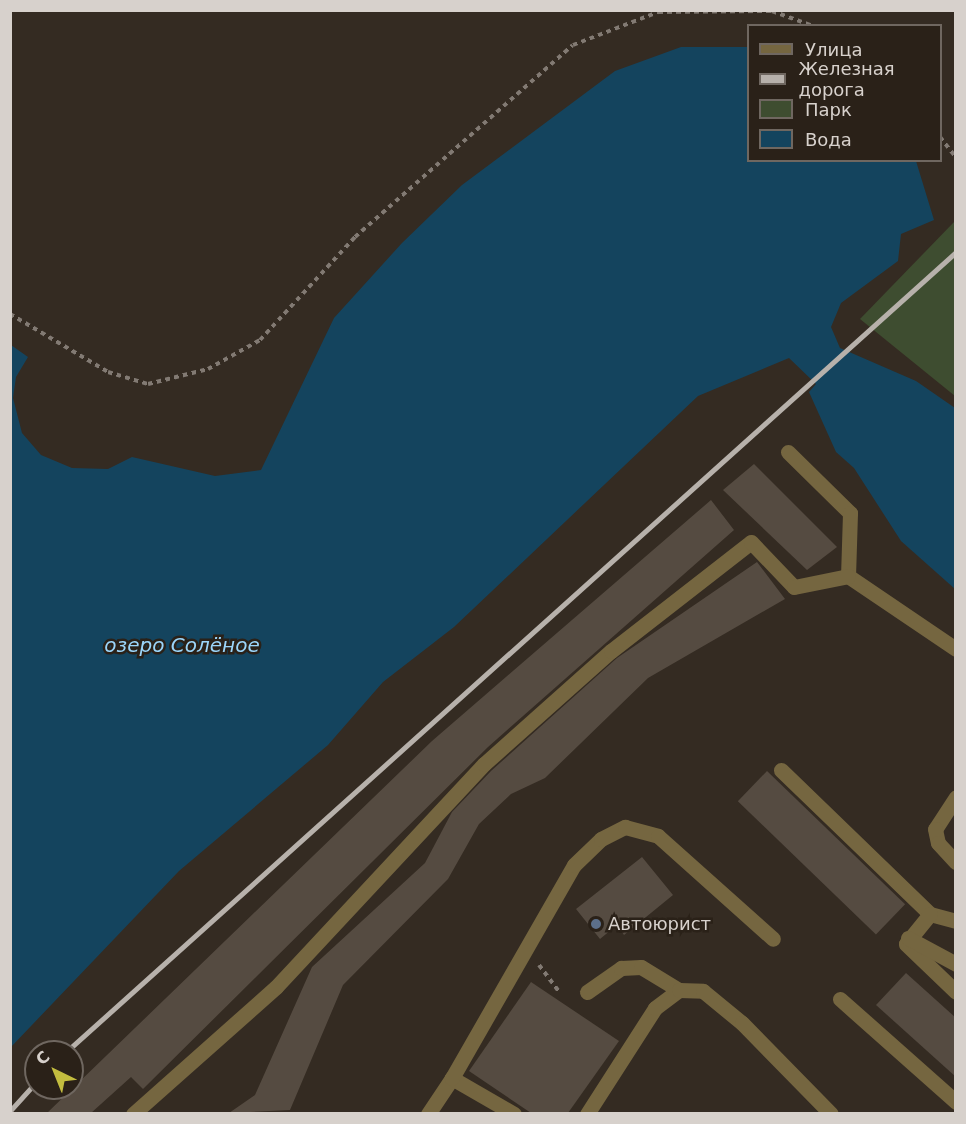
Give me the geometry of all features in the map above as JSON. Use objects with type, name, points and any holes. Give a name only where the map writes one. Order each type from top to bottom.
[{"type":"street","points":[[788,452],[850,513],[848,576]]},
{"type":"street","points":[[133,1113],[276,987],[484,764],[611,651],[751,542],[794,587],[848,576],[956,649]]},
{"type":"street","points":[[781,770],[930,914],[956,921]]},
{"type":"street","points":[[956,797],[935,829],[938,843],[956,862]]},
{"type":"street","points":[[428,1113],[452,1078],[574,865],[601,839],[626,827],[658,836],[773,939]]},
{"type":"street","points":[[930,914],[908,938],[908,950],[956,992]]},
{"type":"street","points":[[908,938],[956,964]]},
{"type":"street","points":[[587,992],[621,968],[641,967],[679,990],[703,991],[742,1023],[831,1113]]},
{"type":"street","points":[[587,1113],[655,1008],[679,990]]},
{"type":"street","points":[[840,999],[956,1102]]},
{"type":"street","points":[[452,1078],[514,1113]]},
{"type":"path","points":[[10,314],[108,372],[148,384],[208,369],[260,340],[355,237],[573,45],[657,12],[772,11],[808,24]]},
{"type":"path","points":[[942,140],[954,155]]},
{"type":"path","points":[[522,956],[546,969],[560,993]]},
{"type":"green space","points":[[955,221],[955,396],[860,319]]},
{"type":"water","name":"озеро Солёное","points":[[681,47],[747,47],[747,162],[916,162],[934,220],[901,234],[898,261],[841,303],[831,327],[840,348],[916,381],[955,408],[955,589],[901,541],[854,468],[836,452],[809,392],[816,384],[789,358],[698,396],[454,627],[383,682],[328,745],[179,871],[11,1047],[11,345],[28,357],[16,377],[13,398],[22,433],[41,455],[72,468],[108,469],[132,457],[215,476],[261,470],[334,318],[402,243],[462,185],[615,71]]},
{"type":"building","points":[[754,464],[837,547],[807,570],[723,490]]},
{"type":"building","points":[[711,500],[734,530],[488,747],[143,1089],[131,1077],[91,1113],[47,1113],[60,1100],[84,1100],[84,1077],[432,741]]},
{"type":"building","points":[[757,562],[785,599],[648,678],[545,778],[511,794],[479,824],[448,879],[343,985],[290,1110],[229,1113],[255,1095],[312,967],[425,863],[452,812],[491,771],[617,658]]},
{"type":"building","points":[[767,771],[905,904],[876,935],[738,801]]},
{"type":"building","points":[[642,857],[673,895],[624,935],[617,925],[600,939],[576,909]]},
{"type":"building","points":[[906,973],[956,1018],[956,1077],[876,1005]]},
{"type":"building","points":[[531,982],[619,1041],[568,1113],[531,1113],[469,1071]]},
{"type":"railway","points":[[79,1040],[956,252]]},
{"type":"railway","points":[[10,1111],[24,1095]]},
{"type":"place","name":"Автоюрист","points":[[596,924]]}]
